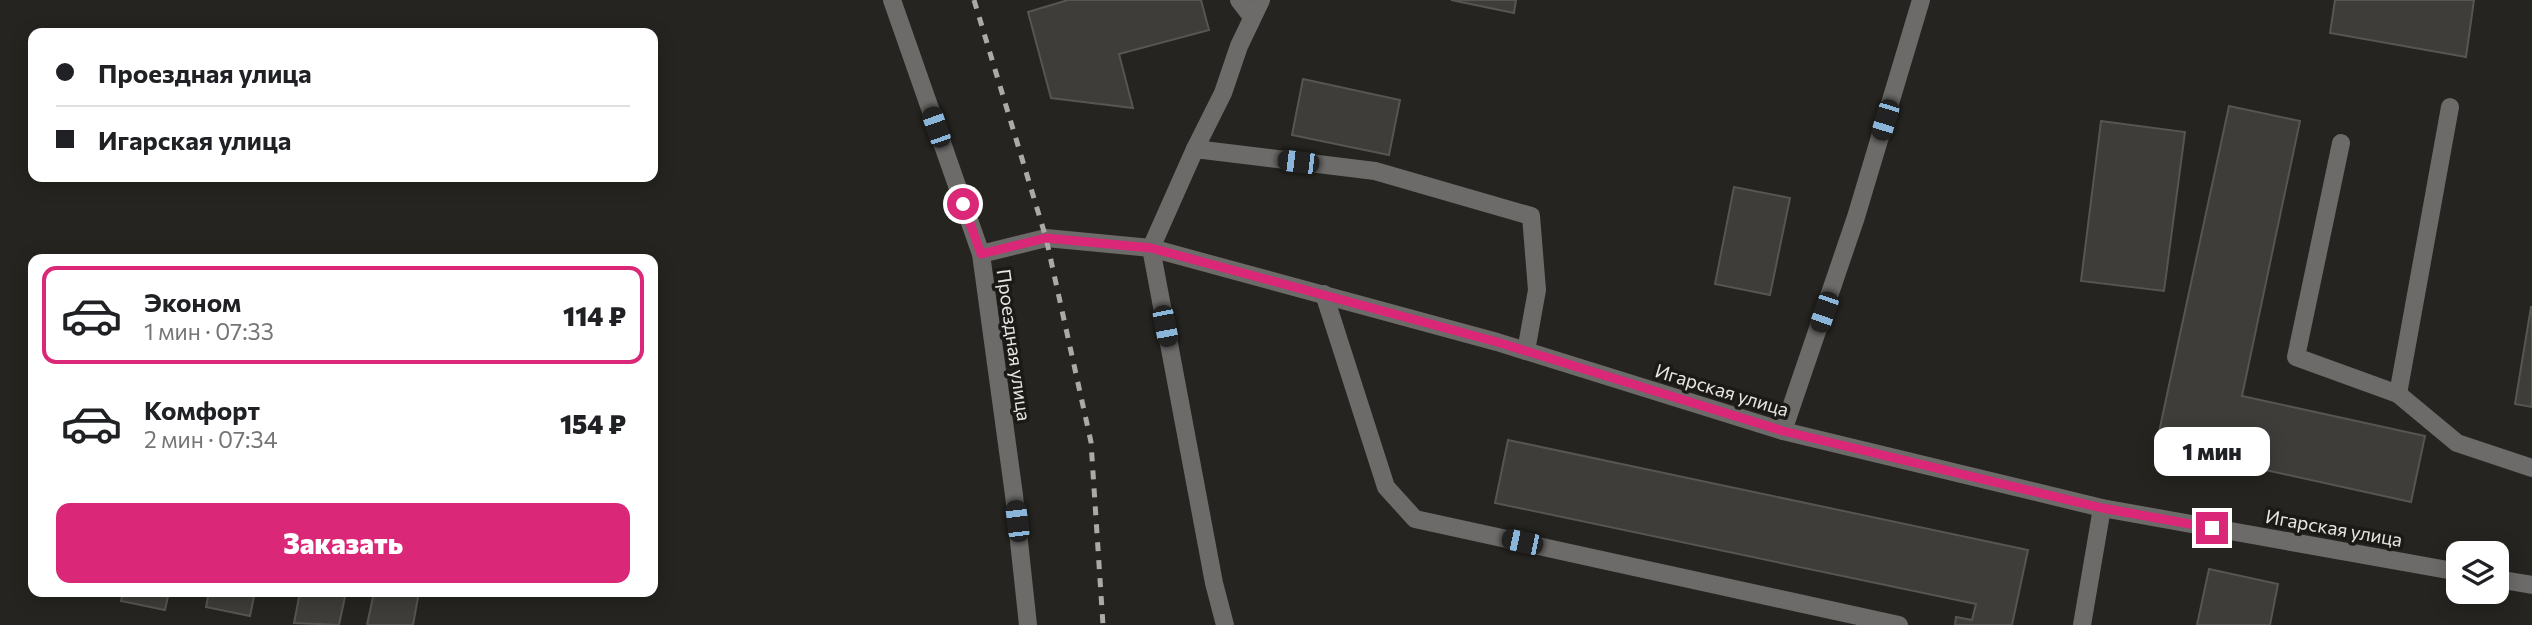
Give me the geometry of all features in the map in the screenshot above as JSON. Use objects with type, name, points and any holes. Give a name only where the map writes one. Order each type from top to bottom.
[{"type":"street","name":"Проездная улица","points":[[892,0],[981,254],[1014,495],[1028,625]]},
{"type":"street","points":[[1239,0],[1252,18]]},
{"type":"street","points":[[1225,625],[1214,583],[1151,248],[1223,93],[1239,46],[1261,0]]},
{"type":"street","points":[[1783,431],[1856,216],[1921,0]]},
{"type":"street","points":[[2398,394],[2450,107]]},
{"type":"street","points":[[2341,143],[2296,358],[2398,394],[2457,443],[2532,468]]},
{"type":"street","points":[[1195,149],[1375,172],[1531,216],[1537,289],[1526,351]]},
{"type":"street","name":"Игарская улица","points":[[981,254],[1046,238],[1151,248],[1526,351],[1783,431],[2102,508],[2446,570]]},
{"type":"street","points":[[1324,294],[1386,486],[1415,519],[1899,625]]},
{"type":"street","points":[[2082,625],[2102,508]]},
{"type":"street","points":[[2509,581],[2532,585]]},
{"type":"building","points":[[1068,0],[1201,0],[1209,30],[1119,54],[1133,108],[1051,98],[1028,12]]},
{"type":"building","points":[[1451,0],[1516,0],[1514,13]]},
{"type":"building","points":[[2335,0],[2474,0],[2466,57],[2330,33]]},
{"type":"building","points":[[1303,79],[1400,100],[1389,155],[1292,135]]},
{"type":"building","points":[[2229,106],[2300,121],[2242,396],[2425,436],[2411,502],[2156,446]]},
{"type":"building","points":[[2101,121],[2185,132],[2164,291],[2081,281]]},
{"type":"building","points":[[1734,187],[1790,198],[1770,295],[1715,284]]},
{"type":"building","points":[[2532,307],[2532,407],[2515,404]]},
{"type":"building","points":[[1508,440],[2028,550],[2012,625],[1955,625],[1956,617],[1972,620],[1976,604],[1495,503]]},
{"type":"building","points":[[2209,569],[2278,584],[2270,625],[2197,625]]},
{"type":"building","points":[[122,597],[168,597],[165,610],[121,601]]},
{"type":"building","points":[[208,597],[254,597],[250,616],[206,607]]},
{"type":"building","points":[[299,597],[345,597],[339,625],[294,623]]},
{"type":"building","points":[[373,597],[418,597],[413,625],[367,625]]},
{"type":"railway","points":[[974,0],[1046,238],[1091,442],[1103,625]]},
{"type":"route","points":[[963,204],[981,254],[1046,238],[1151,248],[1497,342],[1783,431],[2102,508],[2212,528]]}]
